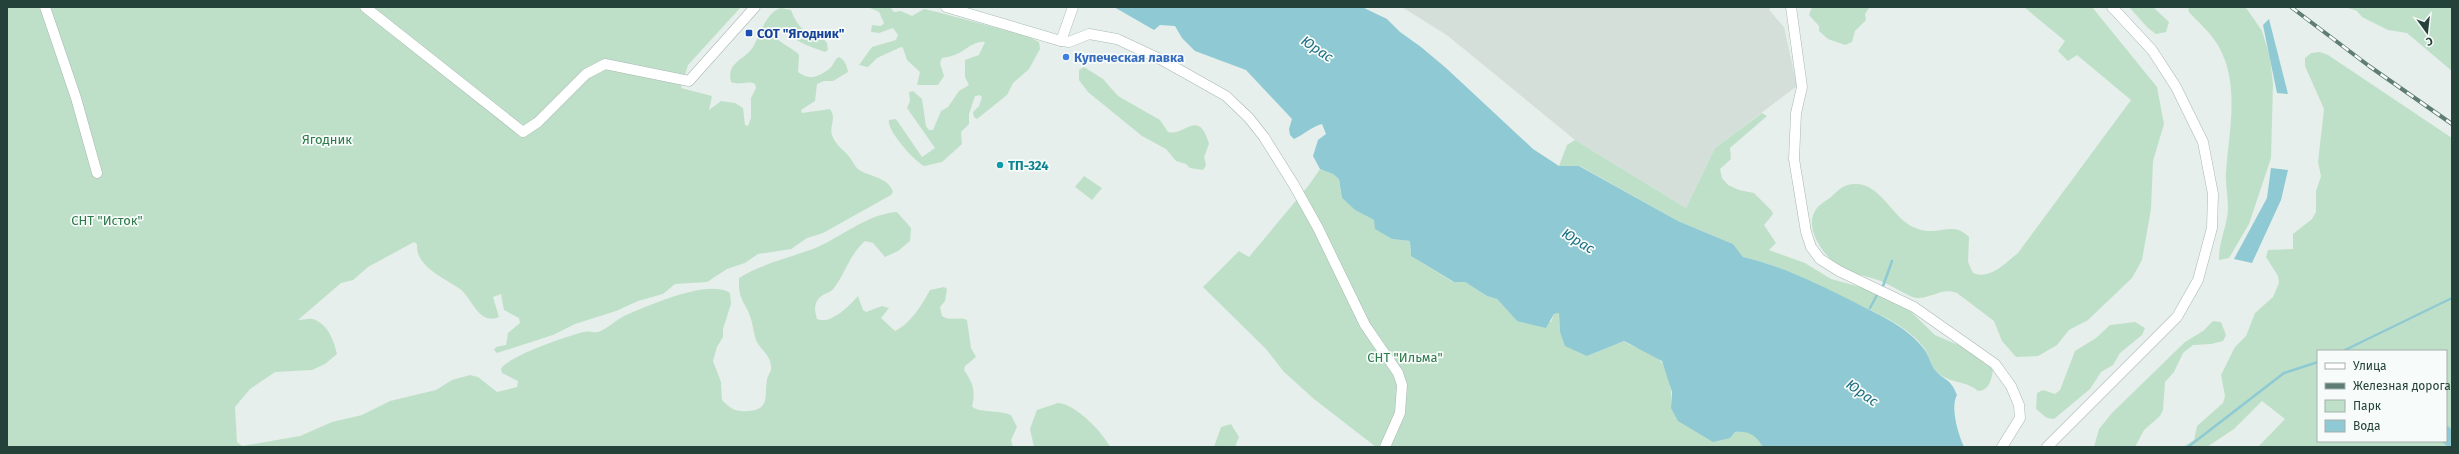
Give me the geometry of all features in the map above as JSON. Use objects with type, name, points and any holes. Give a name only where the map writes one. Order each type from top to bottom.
[{"type":"street","points":[[44,7],[76,98],[97,173]]},
{"type":"street","points":[[365,7],[523,132],[538,122],[586,74],[605,64],[689,81],[754,7]]},
{"type":"street","points":[[946,7],[1069,42],[1089,34],[1116,39],[1162,60],[1226,96],[1249,118],[1264,137],[1294,185],[1318,228],[1366,325],[1398,373],[1402,385],[1400,413],[1385,447]]},
{"type":"street","points":[[1061,40],[1073,7]]},
{"type":"street","points":[[1791,7],[1802,87],[1796,113],[1794,159],[1806,232],[1811,246],[1820,259],[1839,271],[1914,307],[1995,364],[2011,386],[2020,405],[2020,418],[2002,447]]},
{"type":"street","points":[[2047,447],[2178,317],[2198,280],[2212,228],[2213,194],[2203,142],[2176,87],[2152,50],[2112,7]]},
{"type":"shaded area","points":[[1402,7],[1771,7],[1769,10],[1784,27],[1797,86],[1715,148],[1686,208],[1575,140],[1448,36]]},
{"type":"green space","points":[[7,7],[741,7],[688,65],[681,88],[712,96],[709,110],[721,101],[735,103],[743,108],[745,125],[748,126],[751,118],[751,98],[756,88],[755,84],[731,82],[731,70],[753,47],[764,24],[771,14],[781,8],[791,10],[795,20],[805,31],[821,36],[827,43],[828,50],[825,52],[797,40],[783,28],[775,28],[774,33],[776,37],[799,55],[798,72],[802,75],[810,77],[818,76],[831,68],[839,57],[845,63],[848,72],[833,81],[824,81],[817,84],[815,101],[801,110],[802,113],[830,109],[833,116],[831,132],[837,144],[856,167],[864,173],[886,182],[893,192],[891,195],[823,233],[807,238],[791,249],[758,254],[745,263],[727,269],[707,282],[675,284],[663,294],[638,301],[616,311],[575,324],[553,335],[497,353],[494,350],[496,347],[506,345],[508,333],[520,323],[519,318],[504,310],[501,294],[493,297],[499,317],[492,319],[486,318],[476,310],[460,289],[439,276],[426,265],[418,252],[417,244],[414,242],[368,267],[353,280],[341,283],[298,320],[313,319],[323,325],[330,334],[337,354],[325,364],[312,370],[275,372],[250,389],[235,407],[237,442],[242,446],[300,436],[332,422],[362,415],[390,401],[436,390],[452,380],[470,375],[478,377],[497,392],[517,387],[518,381],[502,373],[501,369],[515,358],[539,347],[575,334],[601,331],[624,316],[662,300],[693,291],[708,289],[720,289],[730,293],[731,304],[723,329],[723,337],[717,347],[713,361],[721,382],[722,400],[731,408],[736,410],[755,410],[760,408],[765,401],[767,380],[771,366],[767,356],[756,340],[749,313],[741,297],[739,278],[765,265],[813,249],[875,217],[897,212],[911,228],[910,241],[898,251],[885,257],[873,243],[865,241],[852,257],[834,288],[821,296],[817,301],[815,310],[817,319],[822,320],[834,317],[845,309],[858,296],[863,310],[866,312],[882,306],[889,308],[881,318],[895,331],[911,319],[930,290],[944,287],[947,289],[945,301],[940,307],[942,316],[949,319],[967,320],[971,348],[976,357],[965,366],[964,370],[970,379],[974,391],[972,406],[978,410],[1001,412],[1011,415],[1017,427],[1011,440],[1013,447],[7,447]]},
{"type":"green space","points":[[868,7],[890,7],[894,12],[901,11],[912,16],[924,9],[937,12],[1027,36],[1039,42],[1040,49],[1029,69],[1013,83],[1007,95],[977,119],[974,117],[973,112],[979,106],[982,97],[980,95],[975,96],[969,114],[969,124],[961,132],[962,144],[942,162],[924,166],[914,159],[896,138],[889,125],[889,120],[896,119],[922,157],[935,148],[907,108],[910,101],[909,92],[913,91],[922,99],[926,126],[929,130],[933,130],[941,111],[948,107],[959,91],[969,85],[965,77],[965,60],[979,55],[985,42],[978,42],[955,55],[942,58],[940,63],[944,76],[938,85],[917,85],[920,72],[907,60],[903,48],[901,47],[877,58],[868,67],[859,65],[872,47],[896,40],[898,35],[893,28],[879,33],[871,32],[872,25],[881,26],[884,23],[879,12]]},
{"type":"green space","points":[[1812,7],[1869,8],[1865,14],[1866,20],[1855,31],[1852,42],[1845,45],[1828,39],[1819,31],[1819,26],[1809,15]]},
{"type":"green space","points":[[2024,7],[2092,7],[2157,87],[2164,124],[2153,161],[2151,209],[2142,260],[2132,278],[2088,320],[2069,330],[2057,345],[2038,356],[2016,357],[2002,341],[1994,321],[1957,293],[1946,291],[1927,297],[1916,298],[1878,280],[1851,272],[1838,266],[1827,255],[1817,241],[1812,226],[1812,218],[1816,209],[1842,187],[1849,184],[1857,184],[1873,190],[1899,217],[1913,227],[1930,231],[1950,229],[1956,230],[1969,237],[1968,262],[1973,273],[1980,275],[1992,272],[2003,266],[2018,253],[2131,100],[2077,55],[2068,61],[2058,51],[2065,41]]},
{"type":"green space","points":[[2129,7],[2153,7],[2169,22],[2166,32],[2156,34],[2148,28]]},
{"type":"green space","points":[[2188,7],[2244,7],[2262,31],[2270,57],[2273,84],[2271,158],[2249,224],[2229,258],[2219,260],[2228,212],[2226,172],[2232,108],[2231,92],[2225,62],[2219,47],[2209,33],[2189,12]]},
{"type":"green space","points":[[2345,7],[2452,7],[2452,71],[2407,33],[2388,30],[2362,17],[2357,11]]},
{"type":"green space","points":[[2320,52],[2328,55],[2452,138],[2452,447],[2258,447],[2285,419],[2262,401],[2234,429],[2207,447],[2183,447],[2194,440],[2197,426],[2223,403],[2225,396],[2221,375],[2235,347],[2246,336],[2255,313],[2273,297],[2279,283],[2278,276],[2266,257],[2268,250],[2293,249],[2293,234],[2312,219],[2316,212],[2316,191],[2321,176],[2318,162],[2324,109],[2305,66],[2305,58],[2311,53]]},
{"type":"green space","points":[[1084,67],[1103,79],[1118,96],[1160,120],[1168,132],[1180,131],[1196,125],[1201,127],[1209,144],[1204,157],[1206,165],[1203,170],[1190,168],[1186,164],[1176,161],[1166,149],[1142,136],[1088,92],[1079,80],[1079,70]]},
{"type":"green space","points":[[1762,113],[1767,116],[1730,148],[1731,159],[1720,169],[1722,178],[1728,185],[1739,190],[1754,193],[1772,211],[1773,214],[1764,225],[1776,243],[1769,250],[1805,263],[1831,279],[1871,290],[1908,309],[1935,335],[1963,347],[1988,363],[1993,369],[1991,380],[1985,389],[1978,391],[1968,385],[1951,380],[1941,375],[1934,369],[1925,349],[1918,341],[1903,328],[1885,317],[1787,271],[1743,257],[1733,244],[1678,221],[1580,166],[1559,166],[1567,145],[1575,140],[1686,208],[1715,148]]},
{"type":"green space","name":"СНТ \"Ильма\"","points":[[1320,169],[1333,174],[1339,179],[1342,198],[1355,210],[1374,220],[1392,239],[1410,241],[1411,256],[1453,282],[1465,282],[1487,296],[1497,299],[1517,321],[1551,322],[1554,314],[1559,313],[1560,332],[1587,356],[1624,341],[1655,355],[1661,361],[1668,375],[1671,391],[1671,408],[1735,432],[1747,431],[1755,436],[1763,447],[1376,447],[1314,399],[1284,372],[1266,349],[1203,287],[1239,251],[1249,257],[1309,185]]},
{"type":"green space","points":[[1084,176],[1102,188],[1092,200],[1075,187]]},
{"type":"green space","points":[[2213,321],[2221,322],[2226,335],[2223,341],[2211,344],[2193,345],[2183,353],[2174,372],[2165,382],[2163,410],[2160,416],[2144,430],[2135,447],[2094,447],[2099,429],[2112,413],[2185,342],[2203,331]]},
{"type":"green space","points":[[2135,322],[2145,328],[2142,335],[2120,353],[2113,365],[2101,372],[2090,389],[2054,419],[2047,418],[2036,409],[2037,393],[2043,390],[2055,394],[2060,390],[2075,351],[2096,338],[2110,325]]},
{"type":"green space","points":[[1058,403],[1073,408],[1080,413],[1095,427],[1110,447],[1034,447],[1030,429],[1037,410]]},
{"type":"green space","points":[[1231,424],[1239,437],[1235,447],[1214,447],[1221,427]]},
{"type":"water","name":"Юрас","points":[[1114,7],[1362,7],[1387,19],[1400,32],[1446,68],[1533,149],[1559,166],[1579,166],[1678,221],[1733,244],[1743,257],[1772,265],[1815,283],[1893,322],[1917,341],[1924,349],[1935,370],[1952,385],[1957,395],[1954,406],[1956,421],[1959,435],[1964,447],[1763,447],[1755,437],[1745,432],[1735,432],[1730,438],[1713,442],[1678,421],[1671,408],[1672,392],[1662,361],[1624,341],[1587,356],[1565,346],[1560,332],[1559,313],[1554,314],[1546,328],[1517,321],[1497,299],[1487,296],[1465,282],[1454,282],[1411,256],[1410,241],[1392,239],[1375,229],[1374,220],[1355,210],[1342,198],[1339,179],[1333,174],[1320,169],[1313,156],[1318,140],[1326,134],[1322,124],[1294,139],[1290,135],[1289,129],[1292,119],[1246,70],[1195,51],[1182,38],[1175,26],[1160,25],[1154,30]]},
{"type":"water","points":[[2269,19],[2288,94],[2277,93],[2263,25]]},
{"type":"water","points":[[2271,168],[2288,170],[2281,200],[2252,263],[2234,259],[2267,198]]},
{"type":"water","points":[[2447,425],[2452,430],[2452,447],[2448,447],[2442,442],[2447,442]]},
{"type":"waterway","points":[[1883,286],[1892,261]]},
{"type":"waterway","points":[[1870,308],[1877,295]]},
{"type":"waterway","points":[[2345,350],[2452,298]]},
{"type":"waterway","points":[[2188,447],[2284,373],[2317,362]]},
{"type":"railway","points":[[2291,7],[2369,66],[2452,124]]},
{"type":"place","name":"СОТ \"Ягодник\"","points":[[749,33]]},
{"type":"place","name":"Купеческая лавка","points":[[1066,57]]},
{"type":"place","name":"ТП-324","points":[[1000,165]]},
{"type":"park label","name":"Ягодник","points":[[327,139]]},
{"type":"park label","name":"СНТ \"Исток\"","points":[[107,220]]}]
